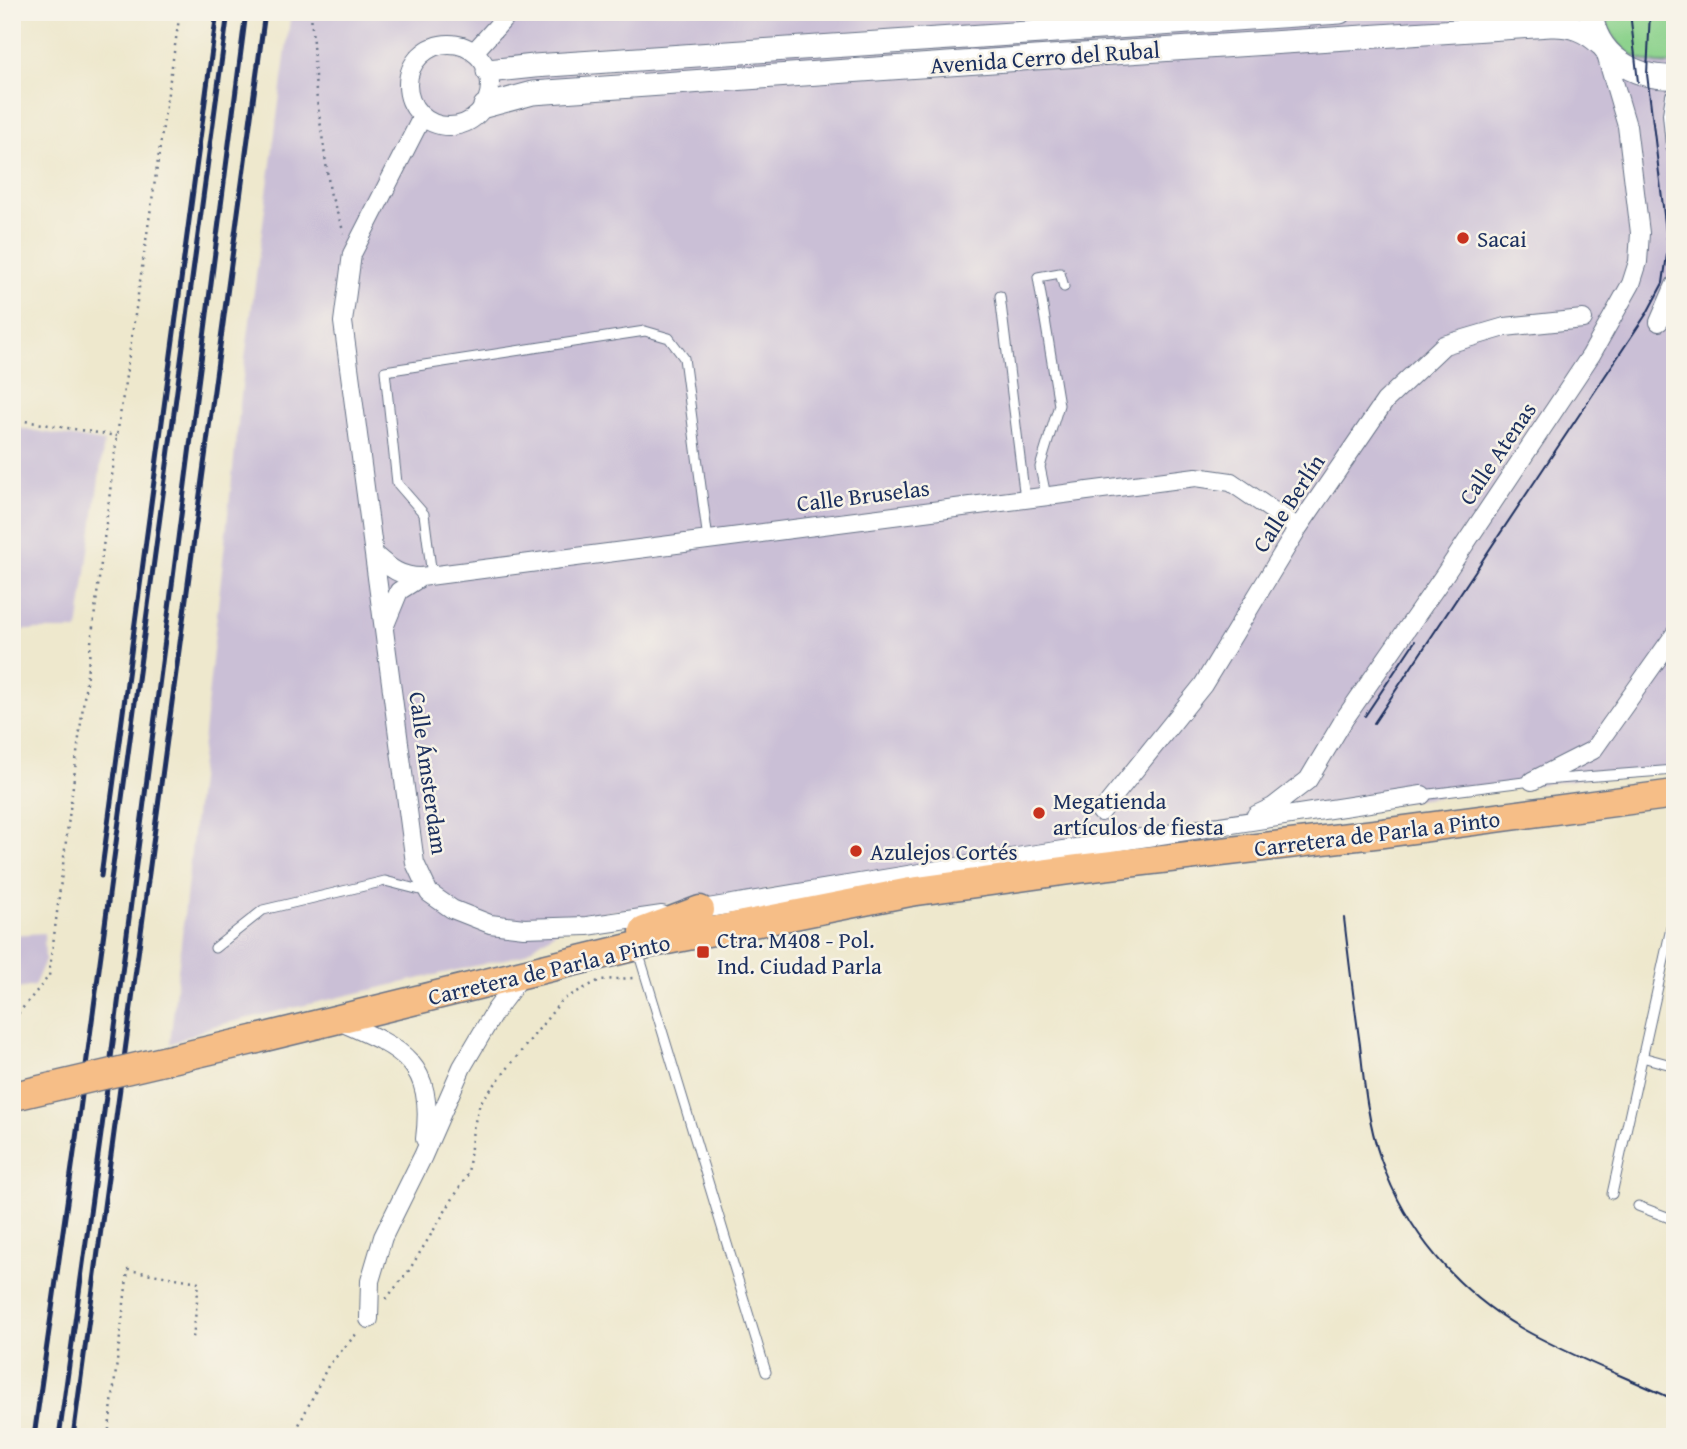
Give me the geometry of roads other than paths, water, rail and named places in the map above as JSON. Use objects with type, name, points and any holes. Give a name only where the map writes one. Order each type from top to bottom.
[{"type":"main road","name":"Carretera de Parla a Pinto","points":[[13,1096],[637,946],[910,892],[1077,869],[1383,834],[1675,794]]},
{"type":"main road","points":[[534,972],[700,909]]},
{"type":"street","points":[[474,52],[510,12]]},
{"type":"street","name":"Avenida Cerro del Rubal","points":[[488,71],[1340,12]]},
{"type":"street","points":[[1591,12],[1592,25],[1602,46]]},
{"type":"street","name":"Avenida Cerro del Rubal","points":[[485,106],[533,93],[1561,24],[1591,34],[1628,68],[1658,76],[1675,77]]},
{"type":"street","points":[[447,44],[461,46],[474,52],[488,71],[491,89],[485,106],[476,117],[463,125],[449,127],[435,124],[422,117],[413,107],[408,93],[408,79],[416,60],[433,47],[447,44]]},
{"type":"street","name":"Calle Atenas","points":[[1241,823],[1273,807],[1308,780],[1345,718],[1443,577],[1597,344],[1631,284],[1638,262],[1640,233],[1627,126],[1602,46]]},
{"type":"street","points":[[1675,96],[1672,114],[1675,146]]},
{"type":"street","name":"Calle Ámsterdam","points":[[422,117],[352,254],[343,322],[415,863],[429,893]]},
{"type":"street","points":[[1660,322],[1675,285]]},
{"type":"street","name":"Calle Berlín","points":[[1101,812],[1203,685],[1298,528],[1385,401],[1444,345],[1506,327],[1614,315]]},
{"type":"street","points":[[1583,318],[1596,331],[1597,344]]},
{"type":"street","name":"Calle Bruselas","points":[[426,576],[1196,477],[1231,482],[1298,528]]},
{"type":"street","points":[[375,555],[391,570],[403,576],[426,576]]},
{"type":"street","points":[[384,628],[398,591],[426,576]]},
{"type":"street","points":[[1532,781],[1593,750],[1675,634]]},
{"type":"street","points":[[429,893],[452,909],[490,924],[524,928],[587,926],[1422,795]]},
{"type":"street","points":[[369,1319],[370,1281],[383,1237],[423,1156],[462,1067],[495,1011],[534,972]]},
{"type":"street","points":[[336,1020],[399,1049],[413,1065],[424,1085],[428,1117],[423,1156]]},
{"type":"lane","points":[[1046,496],[1040,467],[1059,405],[1038,277],[1060,273],[1064,287]]},
{"type":"lane","points":[[1000,296],[1025,499]]},
{"type":"lane","points":[[426,576],[424,514],[397,483],[385,371],[645,331],[669,338],[684,358],[708,540]]},
{"type":"lane","points":[[1422,795],[1532,781],[1675,770]]},
{"type":"lane","points":[[215,948],[263,910],[384,881],[429,893]]},
{"type":"lane","points":[[1612,1194],[1675,910]]},
{"type":"lane","points":[[637,946],[766,1372]]},
{"type":"lane","points":[[1642,1057],[1675,1066]]},
{"type":"lane","points":[[1637,1206],[1675,1220]]},
{"type":"tram line","points":[[1630,12],[1638,82]]},
{"type":"tram line","points":[[1374,723],[1647,313],[1663,283],[1668,248],[1647,74],[1650,12]]},
{"type":"tram line","points":[[1365,716],[1415,641]]},
{"type":"tram line","points":[[1344,918],[1365,1089],[1373,1132],[1392,1186],[1419,1234],[1455,1277],[1497,1313],[1559,1348],[1675,1400]]},
{"type":"railway","points":[[101,876],[217,12]]},
{"type":"railway","points":[[34,1437],[228,12]]},
{"type":"railway","points":[[59,1437],[104,1112],[246,12]]},
{"type":"railway","points":[[73,1437],[265,12]]},
{"type":"place","name":"Sacai","points":[[1463,238]]},
{"type":"place","name":"Megatienda artículos de fiesta","points":[[1039,813]]},
{"type":"place","name":"Azulejos Cortés","points":[[856,851]]},
{"type":"place","name":"Ctra. M408 - Pol. Ind. Ciudad Parla","points":[[703,952]]}]
